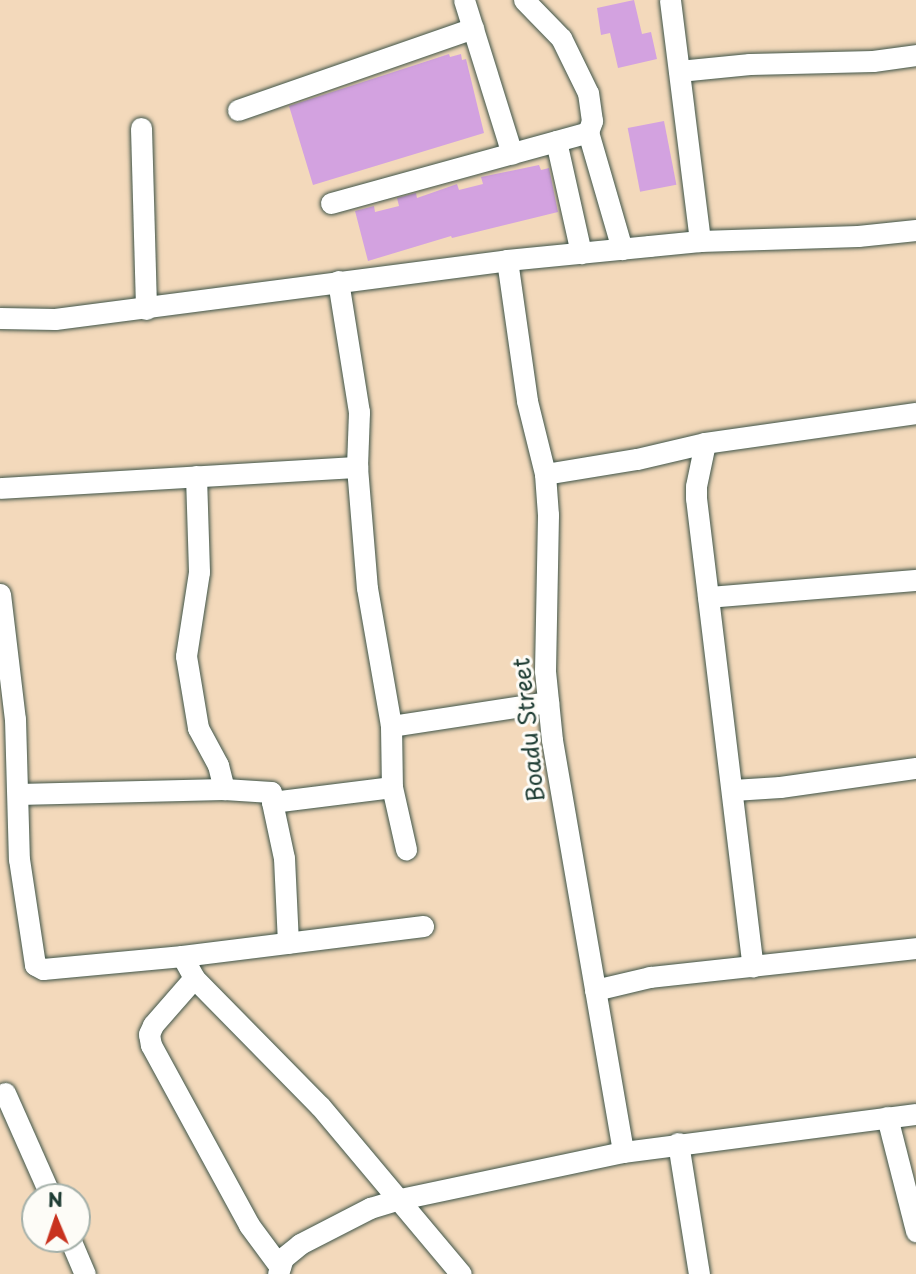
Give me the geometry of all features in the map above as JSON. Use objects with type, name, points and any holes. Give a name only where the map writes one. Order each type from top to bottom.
[{"type":"street","points":[[464,0],[512,154]]},
{"type":"street","points":[[524,0],[561,38],[588,93],[592,121],[588,132],[622,248]]},
{"type":"street","points":[[670,0],[700,241]]},
{"type":"street","points":[[238,110],[473,28]]},
{"type":"street","points":[[679,71],[750,64],[873,61],[916,55]]},
{"type":"street","points":[[141,128],[146,309]]},
{"type":"street","points":[[331,204],[588,132]]},
{"type":"street","points":[[556,141],[581,253]]},
{"type":"street","points":[[0,317],[55,319],[146,309],[338,281],[622,248],[700,241],[858,236],[916,230]]},
{"type":"street","name":"Boadu Street","points":[[507,260],[527,401],[545,474],[548,515],[545,671],[548,702],[623,1152]]},
{"type":"street","points":[[338,281],[359,412],[357,467],[367,588],[391,726],[392,787],[406,849]]},
{"type":"street","points":[[545,474],[637,459],[705,443],[916,413]]},
{"type":"street","points":[[705,443],[696,485],[753,967]]},
{"type":"street","points":[[0,488],[357,467]]},
{"type":"street","points":[[196,475],[199,572],[186,656],[198,728],[218,765],[224,789]]},
{"type":"street","points":[[708,597],[916,580]]},
{"type":"street","points":[[0,594],[7,719],[18,794],[19,859],[35,965],[43,970],[423,926]]},
{"type":"street","points":[[391,726],[548,702]]},
{"type":"street","points":[[733,790],[780,787],[916,768]]},
{"type":"street","points":[[272,802],[392,787]]},
{"type":"street","points":[[18,794],[224,789],[271,792],[284,858],[288,943]]},
{"type":"street","points":[[595,990],[650,977],[916,948]]},
{"type":"street","points":[[182,956],[194,978],[320,1106],[461,1274]]},
{"type":"street","points":[[194,978],[153,1025],[149,1034],[150,1045],[249,1225],[279,1270]]},
{"type":"street","points":[[5,1093],[45,1183]]},
{"type":"street","points":[[279,1270],[283,1258],[300,1244],[370,1208],[400,1199],[623,1152],[916,1114]]},
{"type":"street","points":[[887,1117],[916,1231]]},
{"type":"street","points":[[678,1143],[699,1274]]},
{"type":"street","points":[[76,1253],[85,1274]]},
{"type":"building","points":[[634,0],[642,34],[651,32],[657,59],[618,68],[610,33],[601,35],[597,8]]},
{"type":"building","points":[[449,54],[450,57],[461,54],[462,60],[466,59],[484,133],[313,185],[289,106]]},
{"type":"building","points":[[664,121],[676,185],[640,192],[628,128]]},
{"type":"building","points":[[539,165],[541,170],[549,168],[558,212],[452,238],[451,236],[368,261],[355,211],[374,206],[375,212],[399,206],[397,198],[416,193],[417,198],[457,184],[459,190],[483,184],[481,177]]}]
